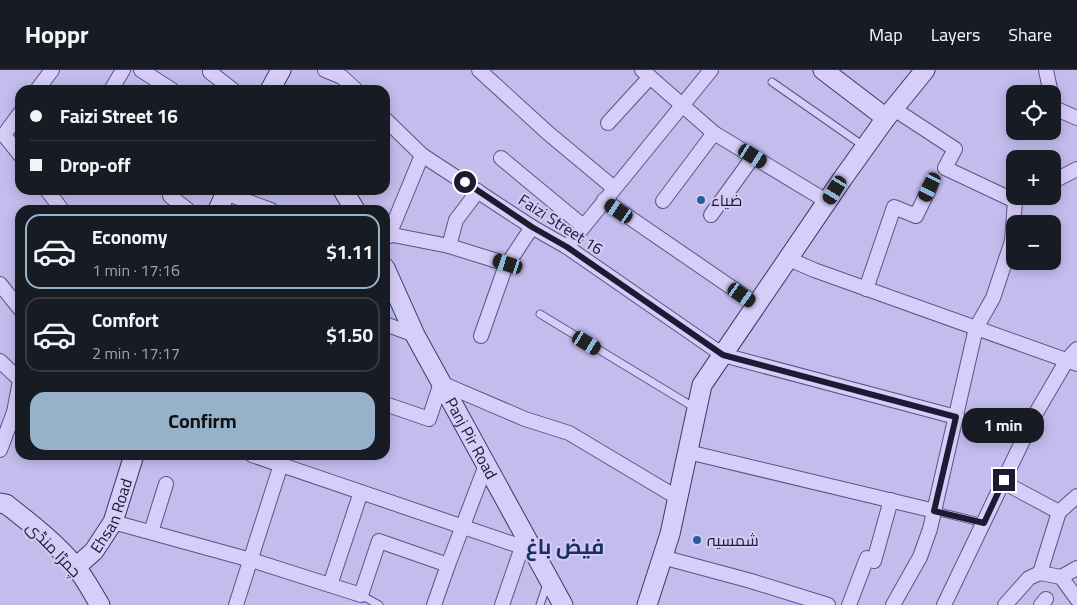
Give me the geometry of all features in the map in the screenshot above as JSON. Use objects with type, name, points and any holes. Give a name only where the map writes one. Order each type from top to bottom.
[{"type":"street","points":[[41,85],[52,70]]},
{"type":"street","points":[[115,85],[123,70]]},
{"type":"street","points":[[325,70],[342,77],[351,85]]},
{"type":"street","points":[[479,70],[548,133],[614,188]]},
{"type":"street","points":[[567,247],[710,70]]},
{"type":"street","points":[[822,70],[890,113],[955,148],[945,168],[1006,193]]},
{"type":"street","points":[[646,605],[670,534],[702,385],[843,178],[890,113],[925,70]]},
{"type":"street","points":[[1046,70],[1049,85]]},
{"type":"street","points":[[149,72],[166,85]]},
{"type":"street","points":[[210,72],[227,85]]},
{"type":"street","points":[[608,123],[646,73],[714,133],[828,202]]},
{"type":"street","points":[[1061,111],[1077,118]]},
{"type":"street","points":[[15,120],[4,135],[15,149]]},
{"type":"street","name":"Faizi Street 16","points":[[390,124],[422,155],[532,227],[567,247],[723,355],[956,417]]},
{"type":"street","points":[[663,201],[714,133]]},
{"type":"street","points":[[390,229],[422,155]]},
{"type":"street","points":[[711,215],[753,156]]},
{"type":"street","points":[[502,158],[583,226]]},
{"type":"street","points":[[1061,178],[1077,170]]},
{"type":"street","points":[[866,289],[894,207],[916,216],[930,187]]},
{"type":"street","points":[[449,246],[456,220],[478,191]]},
{"type":"street","points":[[171,195],[179,205]]},
{"type":"street","points":[[223,198],[251,205]]},
{"type":"street","points":[[604,200],[757,306]]},
{"type":"street","points":[[893,605],[920,557],[930,529],[976,328],[993,298],[1012,241],[1019,205]]},
{"type":"street","points":[[481,336],[508,264],[532,227]]},
{"type":"street","points":[[390,236],[449,246],[508,264]]},
{"type":"street","points":[[789,259],[866,289],[1072,362]]},
{"type":"street","name":"Panj Pir Road","points":[[390,279],[415,336],[486,466],[528,549],[549,578],[564,605]]},
{"type":"street","points":[[0,284],[15,304]]},
{"type":"street","points":[[390,326],[415,336]]},
{"type":"street","points":[[944,605],[1036,413],[1072,362],[1077,349]]},
{"type":"street","points":[[0,361],[15,376]]},
{"type":"street","points":[[390,406],[429,419],[441,383],[525,420],[569,433],[678,498]]},
{"type":"street","points":[[0,450],[15,407]]},
{"type":"street","points":[[688,452],[934,511]]},
{"type":"street","name":"Ehsan Road","points":[[76,567],[94,551],[114,522],[133,460]]},
{"type":"street","points":[[236,605],[282,460],[362,492],[528,549],[502,605]]},
{"type":"street","points":[[434,605],[486,466]]},
{"type":"street","points":[[1003,482],[1059,512]]},
{"type":"street","points":[[151,532],[166,484]]},
{"type":"street","points":[[330,585],[362,492]]},
{"type":"street","points":[[1040,573],[1059,512],[1077,496]]},
{"type":"street","points":[[849,605],[867,558],[874,561],[892,500]]},
{"type":"street","name":"چمڑا منڈی","points":[[0,503],[6,504],[34,526],[76,567],[100,605]]},
{"type":"street","points":[[114,522],[251,560],[361,595],[379,541],[448,566]]},
{"type":"street","points":[[662,556],[828,605]]},
{"type":"street","points":[[1005,605],[1029,578],[1040,573],[1062,577],[1077,568]]},
{"type":"street","points":[[1062,577],[1077,599]]},
{"type":"lane","points":[[772,82],[865,148]]},
{"type":"lane","points":[[540,314],[697,409]]},
{"type":"lane","points":[[956,417],[1026,433]]},
{"type":"lane","points":[[934,511],[984,523]]},
{"type":"lane","points":[[540,605],[549,578]]},
{"type":"lane","points":[[361,595],[379,605]]},
{"type":"place","name":"ضیاء","points":[[701,200]]},
{"type":"place","name":"شمسیہ","points":[[697,540]]},
{"type":"district","name":"فیض باغ","points":[[565,546]]},
{"type":"route","points":[[465,182],[532,227],[567,247],[723,355],[956,417],[934,511],[984,523],[1004,480]]}]
